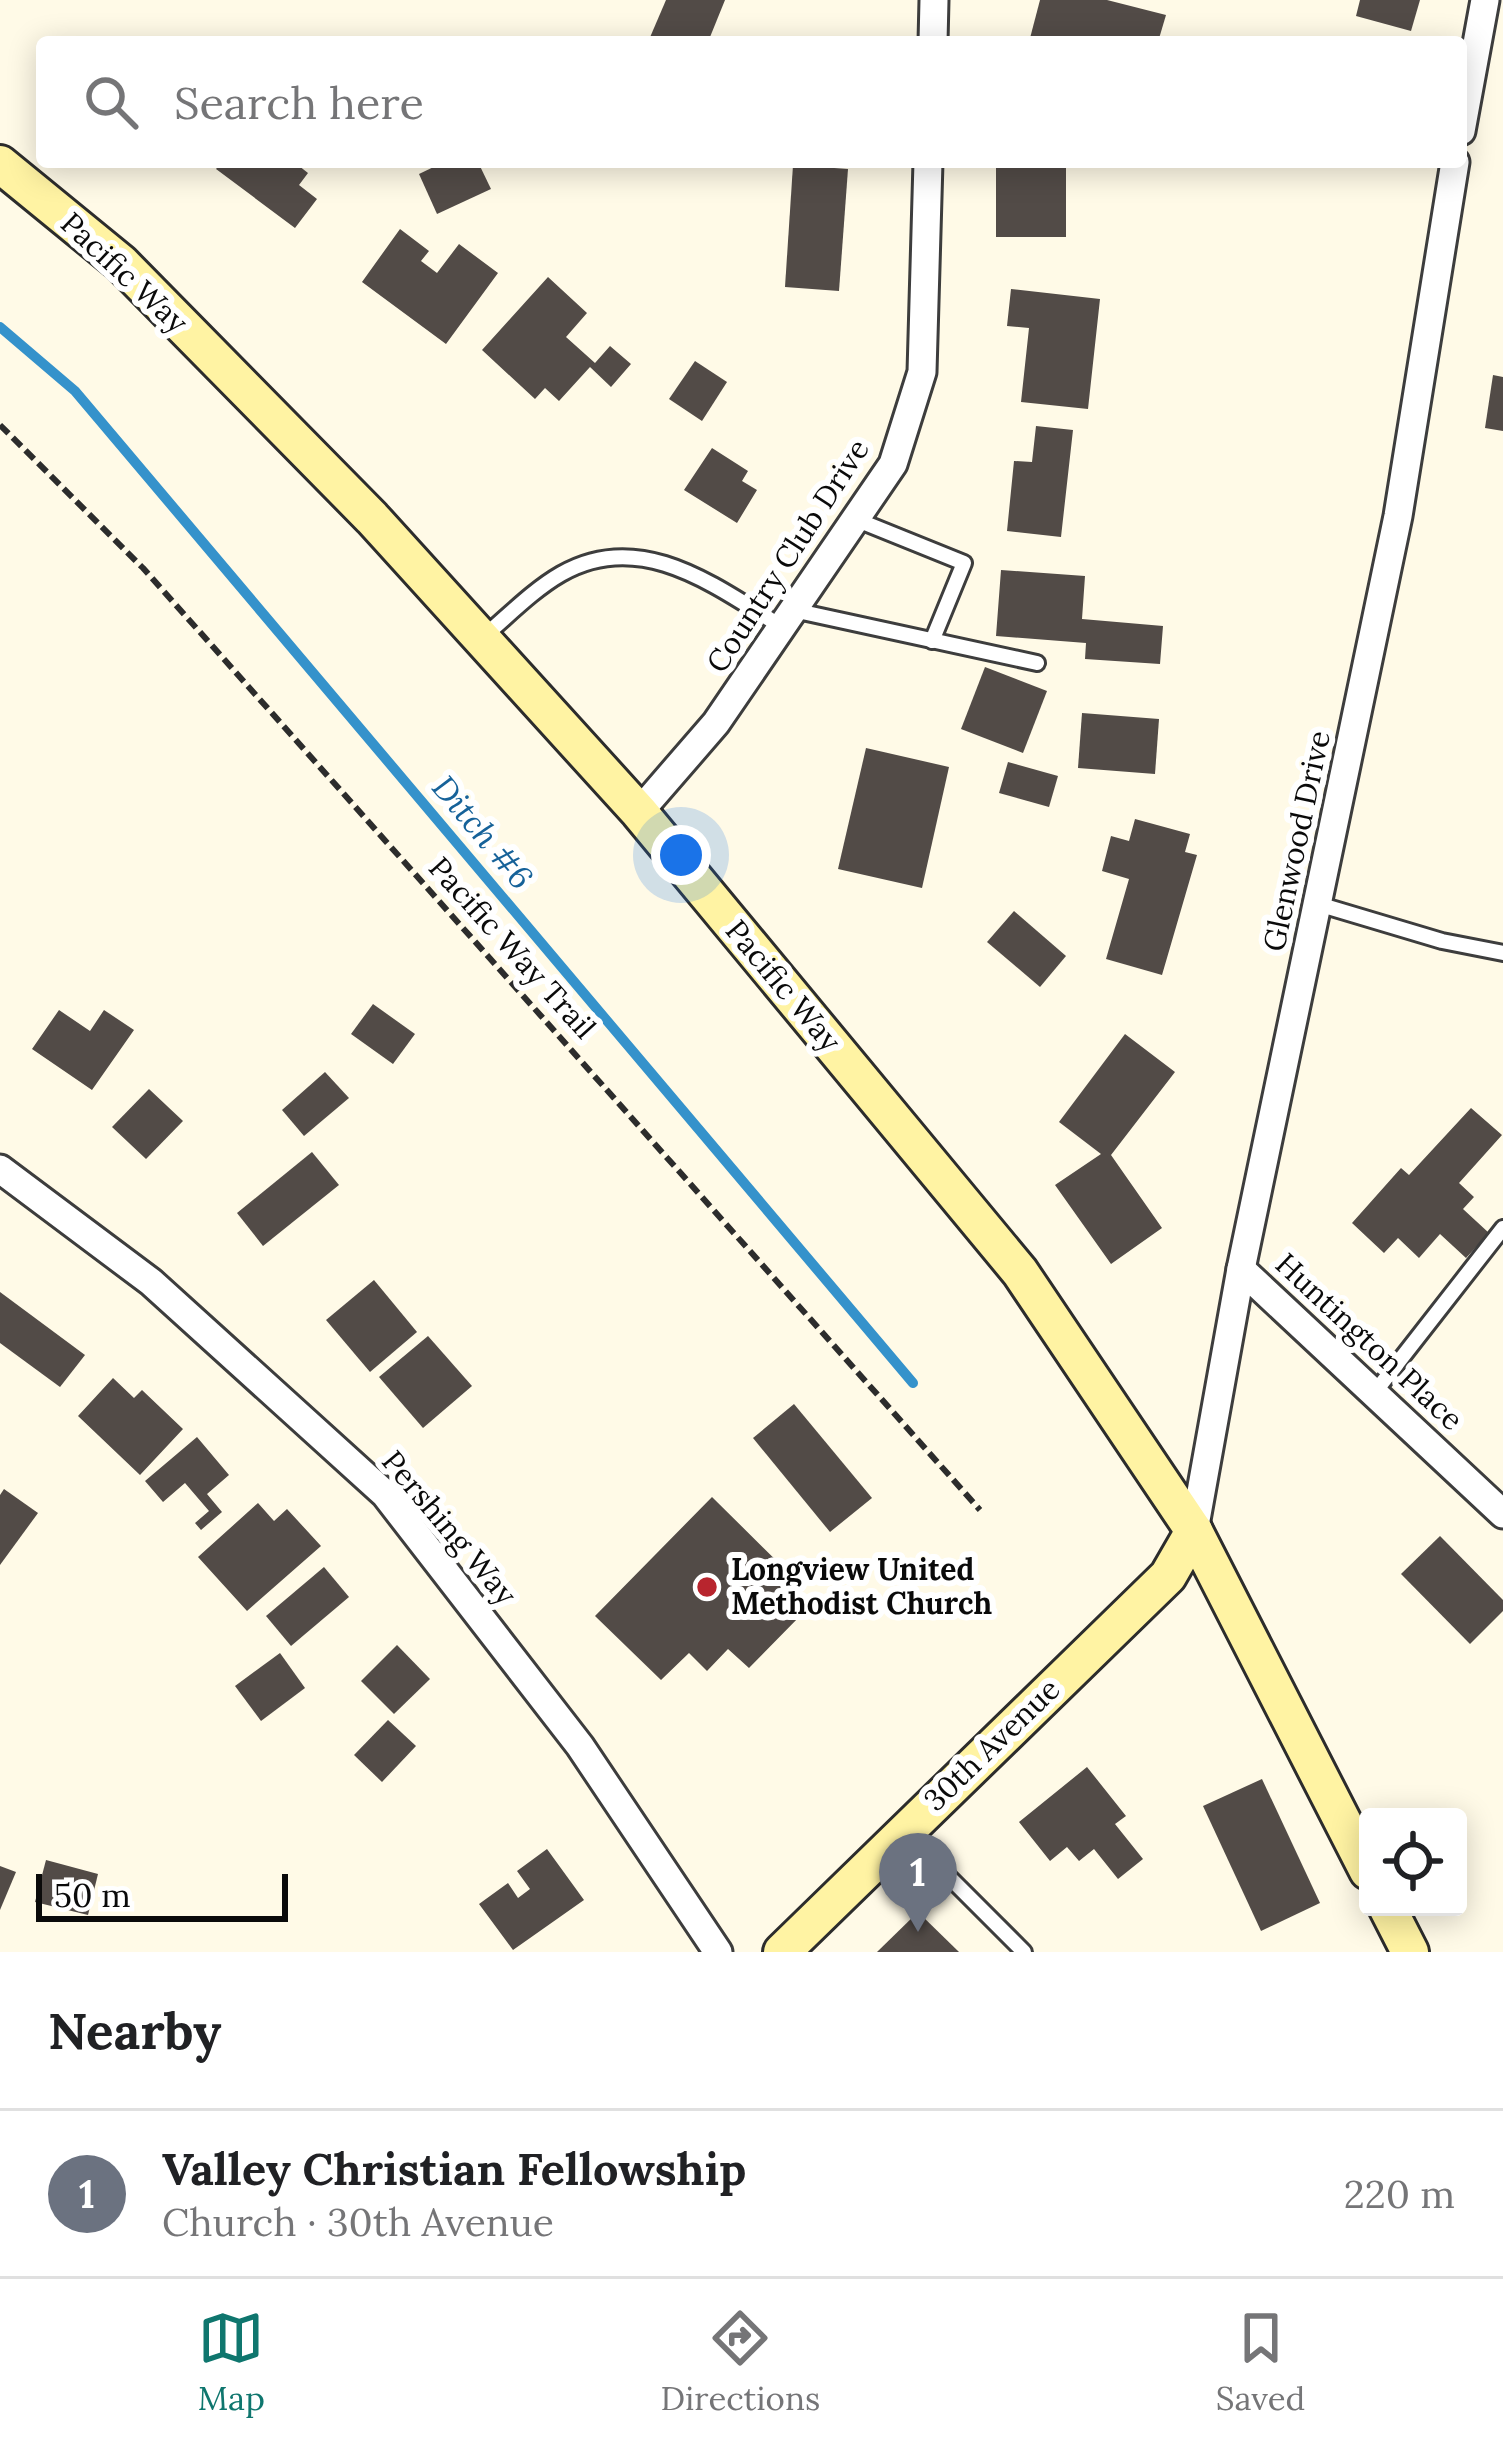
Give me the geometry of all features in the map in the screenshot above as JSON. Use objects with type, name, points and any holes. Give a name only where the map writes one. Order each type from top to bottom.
[{"type":"main road","name":"Pacific Way","points":[[0,164],[121,263],[372,518],[639,812],[1020,1272],[1194,1531],[1359,1853]]},
{"type":"main road","name":"30th Avenue","points":[[782,1952],[1168,1576],[1194,1531]]},
{"type":"main road","points":[[1392,1916],[1410,1952]]},
{"type":"street","points":[[933,36],[934,0]]},
{"type":"street","points":[[1467,96],[1484,0]]},
{"type":"street","name":"Country Club Drive","points":[[639,812],[716,723],[893,464],[922,373],[928,168]]},
{"type":"street","name":"Glenwood Drive","points":[[1194,1531],[1241,1269],[1398,516],[1455,168]]},
{"type":"street","name":"Pershing Way","points":[[0,1168],[151,1282],[385,1494],[580,1746],[718,1952]]},
{"type":"street","name":"Huntington Place","points":[[1241,1269],[1503,1514]]},
{"type":"lane","points":[[855,519],[964,563],[932,640]]},
{"type":"lane","points":[[482,638],[559,575],[596,558],[638,555],[694,573],[788,619],[932,640],[1036,663]]},
{"type":"lane","points":[[1318,904],[1442,941],[1503,953]]},
{"type":"lane","points":[[1375,1393],[1503,1228]]},
{"type":"lane","points":[[903,1832],[1024,1952]]},
{"type":"path","name":"Pacific Way Trail","points":[[0,425],[143,568],[980,1510]]},
{"type":"building","points":[[666,0],[725,0],[710,36],[651,36]]},
{"type":"building","points":[[1040,0],[1107,0],[1166,15],[1160,36],[1031,36]]},
{"type":"building","points":[[1360,0],[1420,0],[1411,31],[1356,16]]},
{"type":"building","points":[[302,168],[308,173],[299,185],[317,199],[295,228],[216,169]]},
{"type":"building","points":[[432,168],[481,168],[491,189],[437,214],[419,174]]},
{"type":"building","points":[[793,168],[848,169],[839,291],[785,287]]},
{"type":"building","points":[[996,168],[1066,168],[1066,237],[996,237]]},
{"type":"building","points":[[400,229],[429,251],[421,261],[437,273],[459,244],[498,273],[446,344],[362,282]]},
{"type":"building","points":[[548,277],[587,313],[566,337],[595,363],[610,346],[631,364],[611,387],[590,367],[559,401],[545,388],[535,399],[482,350]]},
{"type":"building","points":[[1011,289],[1100,299],[1088,409],[1021,402],[1029,328],[1007,326]]},
{"type":"building","points":[[695,361],[727,382],[702,421],[669,399]]},
{"type":"building","points":[[1493,375],[1503,377],[1503,431],[1485,428]]},
{"type":"building","points":[[1036,426],[1073,430],[1061,537],[1007,531],[1014,461],[1032,462]]},
{"type":"building","points":[[712,448],[748,471],[742,481],[757,490],[737,523],[684,490]]},
{"type":"building","points":[[1001,570],[1085,576],[1082,619],[1163,626],[1160,664],[1085,659],[1086,643],[996,636]]},
{"type":"building","points":[[985,667],[1047,691],[1023,753],[961,729]]},
{"type":"building","points":[[1082,713],[1159,719],[1155,774],[1078,768]]},
{"type":"building","points":[[866,748],[949,767],[922,888],[838,869]]},
{"type":"building","points":[[1008,762],[1058,776],[1049,807],[999,793]]},
{"type":"building","points":[[1135,819],[1190,834],[1185,852],[1197,855],[1162,975],[1106,959],[1129,879],[1102,871],[1111,836],[1129,841]]},
{"type":"building","points":[[1014,911],[1066,956],[1040,987],[987,942]]},
{"type":"building","points":[[373,1004],[415,1034],[393,1064],[351,1034]]},
{"type":"building","points":[[59,1010],[90,1031],[104,1010],[134,1030],[92,1090],[32,1049]]},
{"type":"building","points":[[1125,1034],[1175,1072],[1111,1155],[1162,1228],[1111,1264],[1055,1185],[1101,1154],[1059,1122]]},
{"type":"building","points":[[325,1072],[349,1098],[304,1136],[282,1110]]},
{"type":"building","points":[[149,1089],[183,1121],[146,1159],[112,1127]]},
{"type":"building","points":[[1471,1108],[1502,1135],[1459,1183],[1474,1197],[1463,1209],[1489,1233],[1466,1258],[1440,1234],[1419,1258],[1398,1238],[1384,1253],[1352,1223],[1401,1168],[1409,1175]]},
{"type":"building","points":[[312,1152],[339,1185],[263,1246],[237,1213]]},
{"type":"building","points":[[374,1280],[417,1332],[370,1372],[326,1320]]},
{"type":"building","points":[[0,1292],[85,1355],[60,1387],[0,1343]]},
{"type":"building","points":[[428,1336],[472,1386],[423,1428],[379,1377]]},
{"type":"building","points":[[113,1378],[134,1398],[142,1390],[183,1429],[140,1475],[78,1416]]},
{"type":"building","points":[[794,1404],[872,1498],[830,1532],[753,1438]]},
{"type":"building","points":[[197,1437],[229,1475],[207,1494],[222,1512],[201,1530],[195,1523],[209,1511],[185,1483],[163,1502],[145,1481]]},
{"type":"building","points":[[4,1489],[38,1513],[0,1565],[0,1495]]},
{"type":"building","name":"Longview United Methodist Church","points":[[712,1497],[796,1580],[783,1594],[803,1613],[749,1668],[728,1649],[707,1671],[689,1653],[661,1680],[595,1616]]},
{"type":"building","points":[[258,1503],[274,1521],[287,1509],[321,1546],[247,1611],[198,1557]]},
{"type":"building","points":[[1440,1536],[1503,1600],[1503,1611],[1470,1644],[1401,1574]]},
{"type":"building","points":[[324,1567],[349,1597],[291,1646],[266,1616]]},
{"type":"building","points":[[397,1645],[430,1679],[394,1714],[361,1681]]},
{"type":"building","points":[[280,1653],[305,1688],[261,1721],[235,1686]]},
{"type":"building","points":[[388,1720],[416,1746],[382,1782],[354,1755]]},
{"type":"building","points":[[1087,1767],[1126,1816],[1115,1824],[1143,1859],[1118,1879],[1094,1849],[1079,1861],[1067,1847],[1050,1861],[1019,1822]]},
{"type":"building","points":[[1262,1779],[1320,1903],[1261,1931],[1203,1806]]},
{"type":"building","points":[[547,1849],[584,1900],[513,1950],[479,1904],[508,1883],[518,1898],[530,1889],[517,1871]]},
{"type":"building","points":[[46,1860],[98,1874],[88,1915],[35,1902]]},
{"type":"building","points":[[0,1866],[16,1872],[0,1910]]},
{"type":"building","points":[[918,1912],[959,1952],[877,1952]]},
{"type":"waterway","name":"Ditch #6","points":[[0,327],[75,391],[913,1383]]},
{"type":"place","name":"Longview United Methodist Church","points":[[707,1587]]},
{"type":"place","name":"Valley Christian Fellowship","points":[[918,1932]]}]
